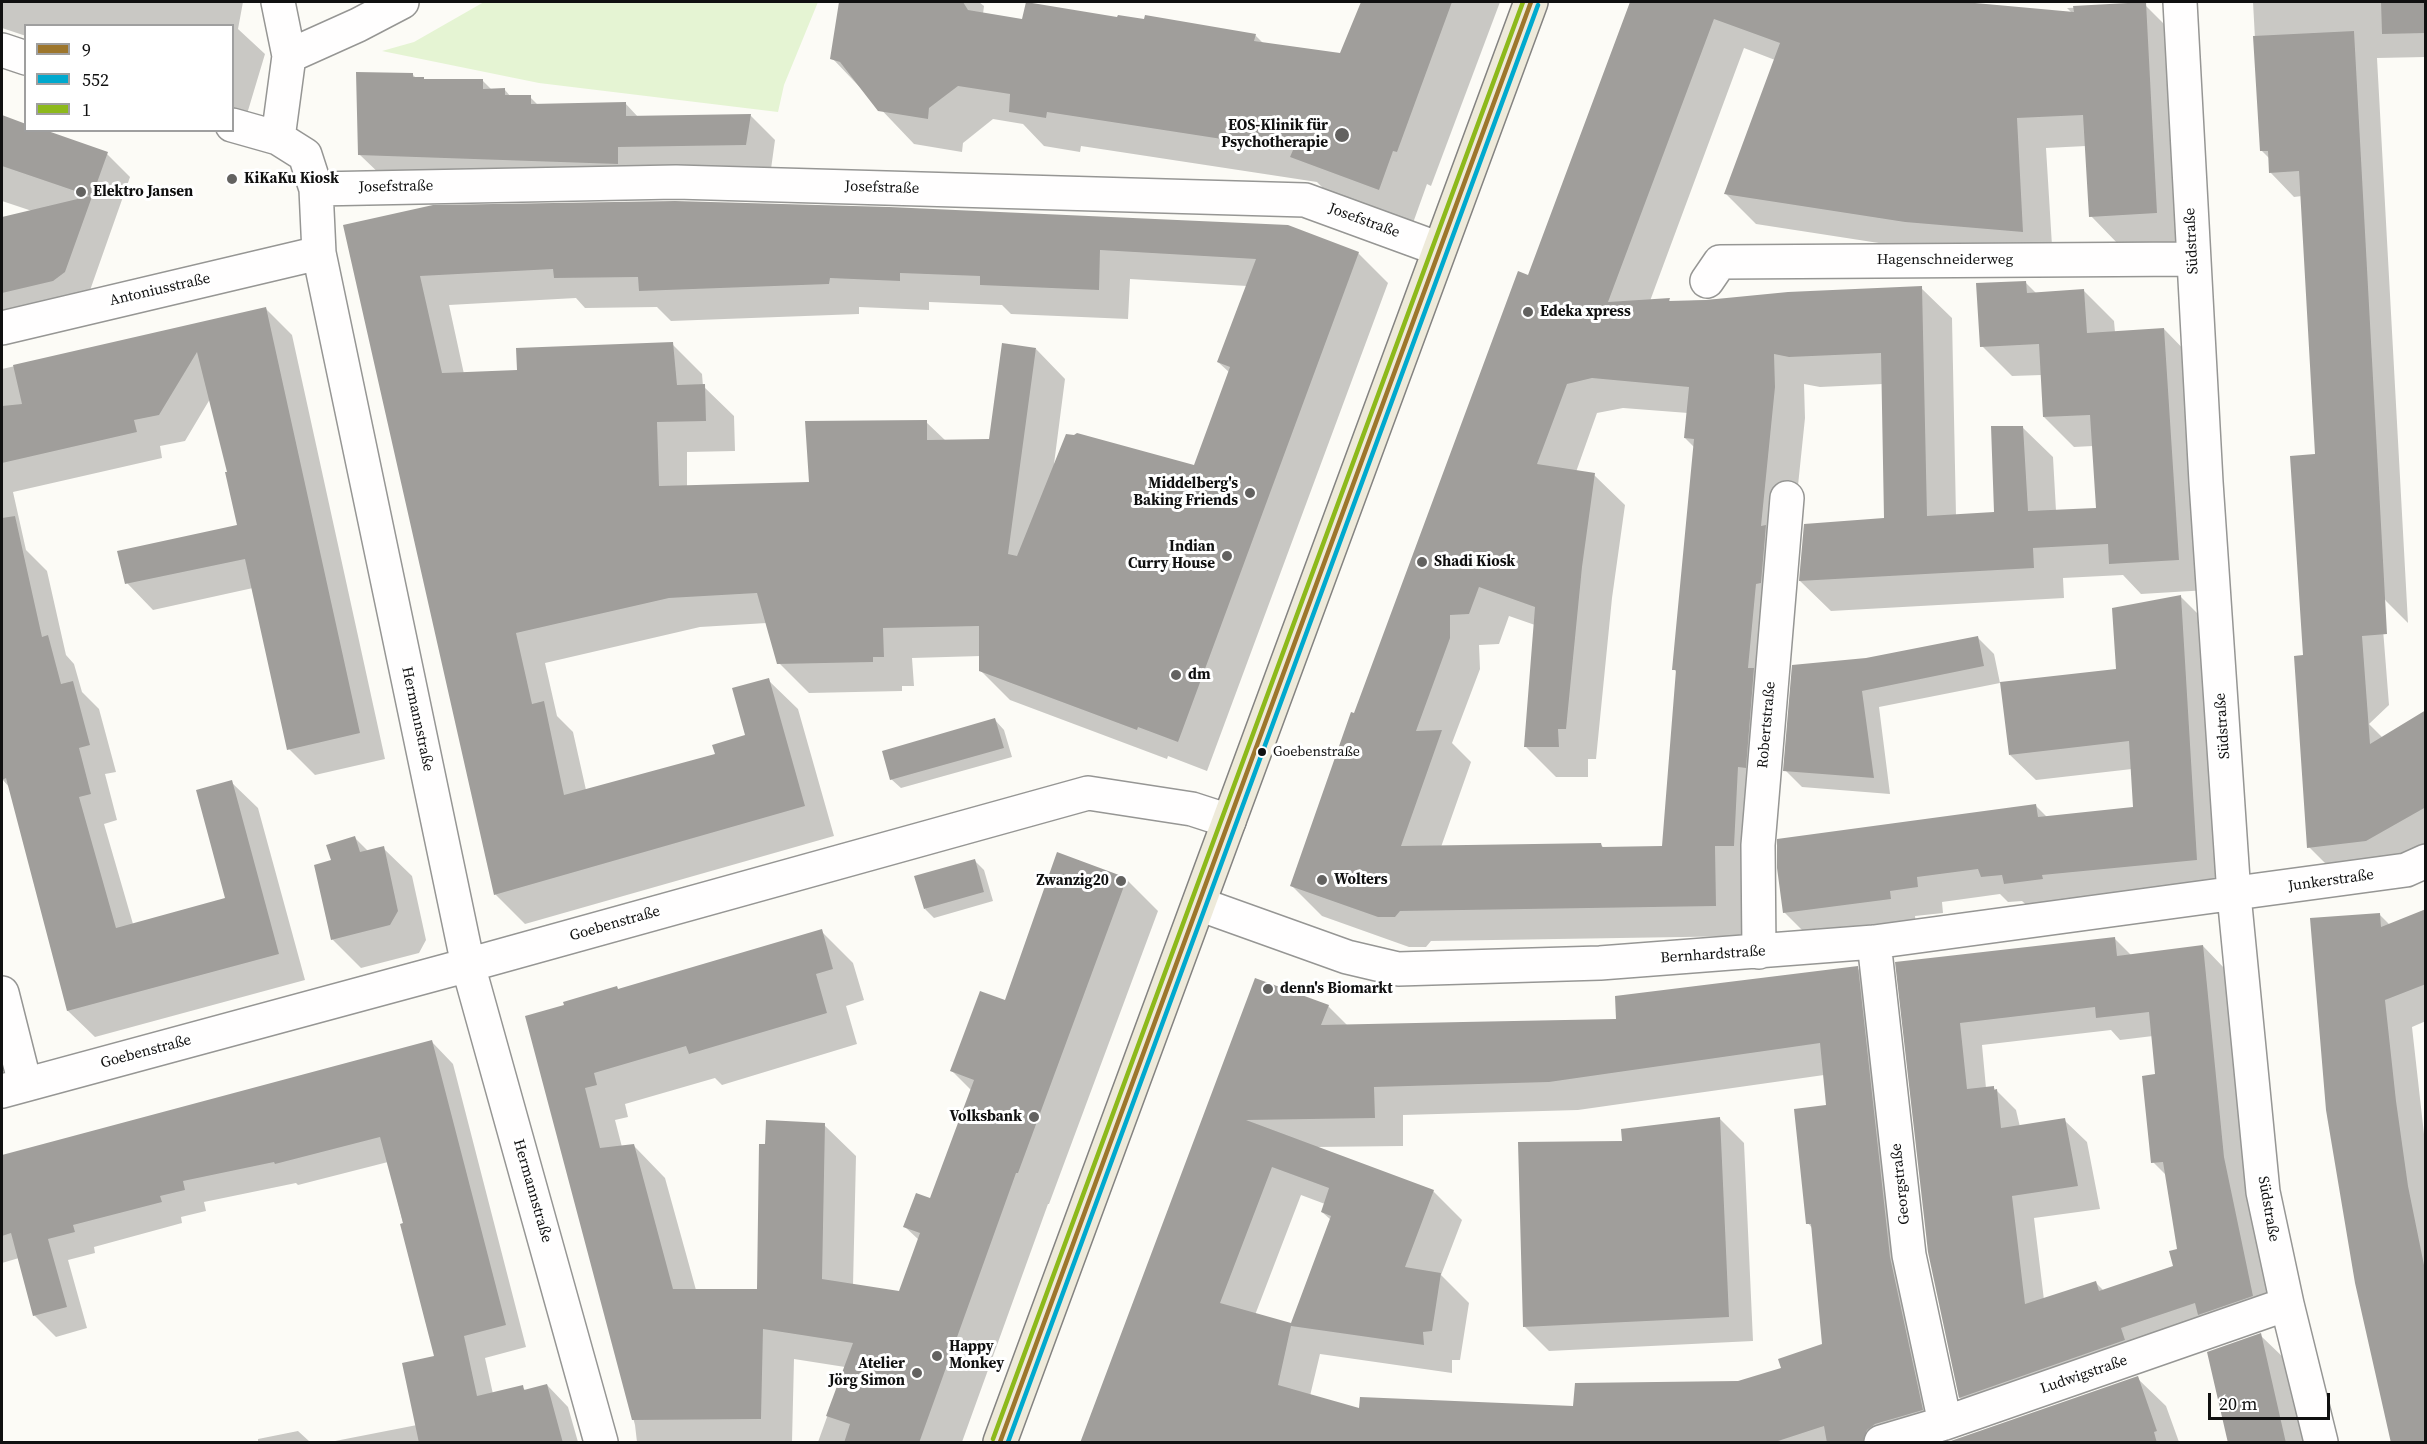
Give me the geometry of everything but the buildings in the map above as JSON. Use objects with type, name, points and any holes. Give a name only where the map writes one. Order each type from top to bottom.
[{"type":"main road","points":[[1000,1443],[1531,2]]},
{"type":"street","points":[[278,2],[289,56],[278,138]]},
{"type":"street","points":[[289,56],[402,2]]},
{"type":"street","name":"Südstraße","points":[[2180,2],[2193,259],[2234,895],[2263,1192],[2287,1304],[2321,1443]]},
{"type":"street","points":[[2,50],[24,57]]},
{"type":"street","name":"Hermannstraße","points":[[234,126],[278,138],[305,155],[316,189],[319,253],[468,965],[602,1443]]},
{"type":"street","name":"Josefstraße","points":[[316,189],[676,182],[1305,200],[1439,249]]},
{"type":"street","name":"Antoniusstraße","points":[[2,328],[319,253]]},
{"type":"street","name":"Hagenschneiderweg","points":[[1707,281],[1720,262],[2193,259]]},
{"type":"street","name":"Robertstraße","points":[[1759,952],[1758,845],[1787,498]]},
{"type":"street","name":"Goebenstraße","points":[[13,1088],[1088,793],[1192,809],[1229,821]]},
{"type":"street","name":"Junkerstraße","points":[[2234,895],[2406,870],[2426,861]]},
{"type":"street","name":"Bernhardstraße","points":[[1199,904],[1347,957],[1398,969],[1600,963],[1874,942],[2144,904],[2234,895]]},
{"type":"street","name":"Georgstraße","points":[[1874,942],[1909,1254],[1945,1423]]},
{"type":"street","points":[[2,993],[13,1088]]},
{"type":"street","name":"Ludwigstraße","points":[[1881,1443],[1945,1423],[2287,1304]]},
{"type":"green space","points":[[484,2],[818,2],[784,85],[778,112],[539,83],[382,51],[414,42]]},
{"type":"transit line","name":"1","points":[[993,1439],[1523,2]]},
{"type":"transit line","name":"9","points":[[1000,1442],[1531,2]]},
{"type":"transit line","name":"552","points":[[1008,1442],[1538,5]]},
{"type":"place","name":"EOS-Klinik für Psychotherapie","points":[[1342,135]]},
{"type":"place","name":"KiKaKu Kiosk","points":[[232,179]]},
{"type":"place","name":"Elektro Jansen","points":[[81,192]]},
{"type":"place","name":"Edeka xpress","points":[[1528,312]]},
{"type":"place","name":"Middelberg's Baking Friends","points":[[1250,493]]},
{"type":"place","name":"Indian Curry House","points":[[1227,556]]},
{"type":"place","name":"Shadi Kiosk","points":[[1422,562]]},
{"type":"place","name":"dm","points":[[1176,675]]},
{"type":"place","name":"Goebenstraße","points":[[1262,752]]},
{"type":"place","name":"Wolters","points":[[1322,880]]},
{"type":"place","name":"Zwanzig20","points":[[1121,881]]},
{"type":"place","name":"denn's Biomarkt","points":[[1268,989]]},
{"type":"place","name":"Volksbank","points":[[1034,1117]]},
{"type":"place","name":"Happy Monkey","points":[[937,1356]]},
{"type":"place","name":"Atelier Jörg Simon","points":[[917,1373]]}]
